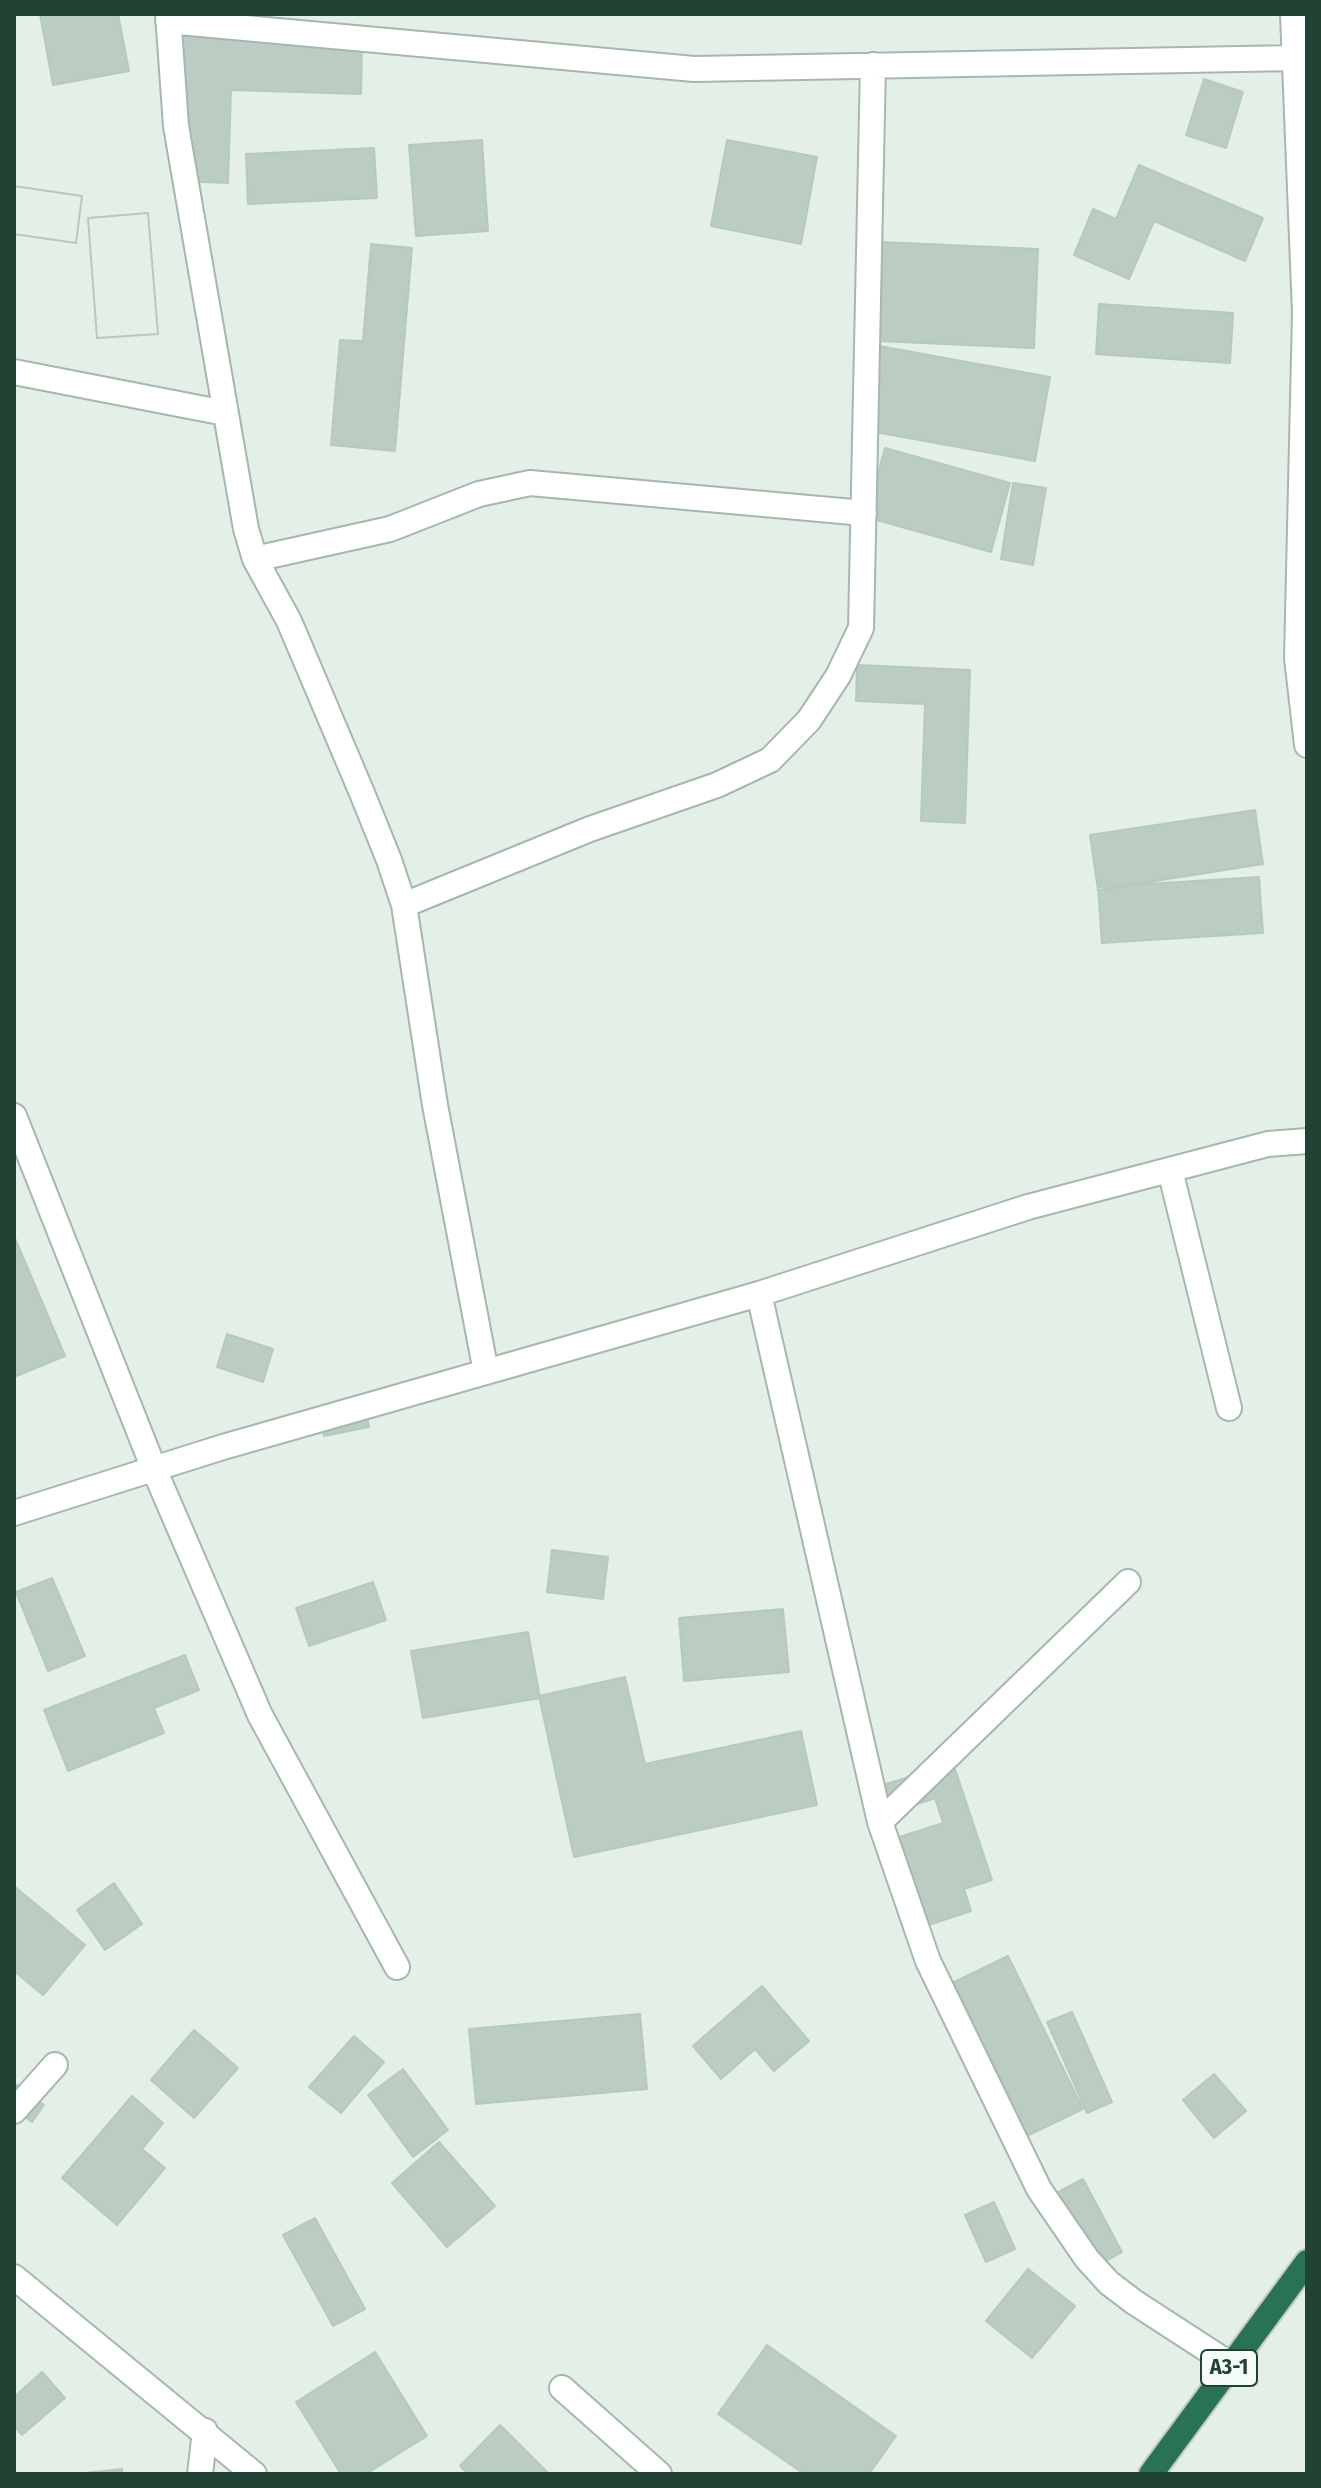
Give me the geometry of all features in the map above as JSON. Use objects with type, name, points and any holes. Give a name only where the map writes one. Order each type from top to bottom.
[{"type":"highway","name":"A3-1","points":[[1151,2474],[1307,2262]]},
{"type":"street","points":[[1293,14],[1305,313],[1297,658],[1307,745]]},
{"type":"street","points":[[486,1372],[435,1105],[404,905],[384,847],[289,621],[255,559],[246,529],[176,126],[168,18],[694,69],[1295,58]]},
{"type":"street","points":[[404,905],[590,829],[717,785],[770,760],[809,720],[838,676],[861,628],[873,65]]},
{"type":"street","points":[[14,372],[225,413]]},
{"type":"street","points":[[255,559],[390,529],[479,494],[530,483],[864,513]]},
{"type":"street","points":[[14,1116],[154,1469],[260,1715],[397,1967]]},
{"type":"street","points":[[14,1513],[223,1447],[759,1294],[1028,1207],[1268,1144],[1307,1141]]},
{"type":"street","points":[[1170,1170],[1229,1408]]},
{"type":"street","points":[[759,1294],[880,1822],[928,1961],[1039,2189],[1087,2259],[1109,2283],[1231,2365]]},
{"type":"street","points":[[880,1822],[1128,1582]]},
{"type":"street","points":[[14,2111],[55,2065]]},
{"type":"street","points":[[14,2277],[254,2474]]},
{"type":"street","points":[[562,2388],[659,2474]]},
{"type":"street","points":[[200,2474],[205,2431]]},
{"type":"building","points":[[40,14],[118,14],[129,71],[53,85]]},
{"type":"building","points":[[181,36],[362,43],[361,94],[231,90],[228,183],[177,181]]},
{"type":"building","points":[[1204,79],[1243,92],[1226,148],[1186,135]]},
{"type":"building","points":[[482,140],[488,231],[416,236],[409,145]]},
{"type":"building","points":[[727,140],[817,157],[801,244],[711,226]]},
{"type":"building","points":[[374,148],[377,198],[248,204],[246,154]]},
{"type":"building","points":[[1139,165],[1263,218],[1245,261],[1154,221],[1129,279],[1074,255],[1093,209],[1116,219]]},
{"type":"building","points":[[14,186],[82,196],[76,243],[14,234]]},
{"type":"building","points":[[14,186],[82,196],[76,243],[14,234]]},
{"type":"building","points":[[148,213],[158,334],[97,338],[88,218]]},
{"type":"building","points":[[148,213],[158,334],[97,338],[88,218]]},
{"type":"building","points":[[881,242],[1038,249],[1034,348],[877,341]]},
{"type":"building","points":[[371,244],[412,248],[395,451],[331,445],[340,340],[363,341]]},
{"type":"building","points":[[1099,304],[1233,313],[1230,363],[1096,354]]},
{"type":"building","points":[[879,346],[1050,377],[1035,461],[864,430]]},
{"type":"building","points":[[885,448],[1010,483],[991,552],[866,517]]},
{"type":"building","points":[[1013,483],[1046,488],[1033,565],[1001,559]]},
{"type":"building","points":[[857,665],[970,670],[965,823],[921,821],[925,704],[856,701]]},
{"type":"building","points":[[1255,810],[1263,864],[1098,890],[1090,835]]},
{"type":"building","points":[[1259,877],[1263,933],[1102,943],[1098,887]]},
{"type":"building","points":[[14,1236],[65,1356],[14,1377]]},
{"type":"building","points":[[227,1334],[273,1349],[263,1382],[217,1367]]},
{"type":"building","points":[[363,1399],[369,1427],[324,1436],[318,1408]]},
{"type":"building","points":[[552,1550],[608,1557],[603,1599],[547,1592]]},
{"type":"building","points":[[52,1578],[85,1656],[48,1671],[16,1592]]},
{"type":"building","points":[[373,1582],[386,1620],[309,1646],[296,1608]]},
{"type":"building","points":[[783,1609],[789,1672],[684,1681],[679,1618]]},
{"type":"building","points":[[528,1632],[540,1698],[423,1718],[411,1651]]},
{"type":"building","points":[[185,1655],[199,1690],[154,1708],[164,1733],[68,1771],[44,1710]]},
{"type":"building","points":[[625,1677],[645,1764],[801,1731],[817,1805],[574,1857],[539,1696]]},
{"type":"building","points":[[953,1763],[992,1880],[964,1889],[971,1911],[916,1929],[887,1841],[943,1823],[935,1798],[886,1815],[877,1787]]},
{"type":"building","points":[[114,1883],[142,1924],[105,1950],[77,1910]]},
{"type":"building","points":[[14,1886],[85,1945],[43,1995],[14,1971]]},
{"type":"building","points":[[1008,1956],[1083,2109],[1012,2143],[938,1990]]},
{"type":"building","points":[[762,1986],[809,2041],[774,2071],[755,2049],[721,2079],[693,2046]]},
{"type":"building","points":[[1072,2012],[1112,2102],[1087,2113],[1047,2022]]},
{"type":"building","points":[[640,2014],[647,2089],[476,2104],[469,2029]]},
{"type":"building","points":[[194,2030],[238,2068],[194,2118],[151,2080]]},
{"type":"building","points":[[354,2036],[384,2062],[341,2113],[309,2087]]},
{"type":"building","points":[[403,2069],[448,2130],[413,2157],[368,2095]]},
{"type":"building","points":[[1214,2074],[1246,2111],[1214,2138],[1183,2100]]},
{"type":"building","points":[[14,2083],[44,2105],[32,2122],[14,2109]]},
{"type":"building","points":[[132,2096],[163,2123],[142,2149],[165,2168],[117,2225],[62,2178]]},
{"type":"building","points":[[439,2142],[495,2206],[447,2247],[392,2183]]},
{"type":"building","points":[[1083,2179],[1122,2252],[1087,2271],[1047,2198]]},
{"type":"building","points":[[994,2202],[1015,2249],[986,2262],[965,2215]]},
{"type":"building","points":[[315,2218],[365,2309],[333,2326],[283,2235]]},
{"type":"building","points":[[1028,2269],[1075,2306],[1032,2358],[986,2321]]},
{"type":"building","points":[[767,2345],[896,2436],[869,2474],[804,2474],[718,2414]]},
{"type":"building","points":[[375,2352],[427,2436],[366,2474],[341,2474],[296,2402]]},
{"type":"building","points":[[42,2372],[65,2398],[22,2435],[14,2426],[14,2397]]},
{"type":"building","points":[[500,2425],[549,2474],[468,2474],[460,2466]]},
{"type":"building","points":[[122,2469],[122,2474],[75,2474]]}]
